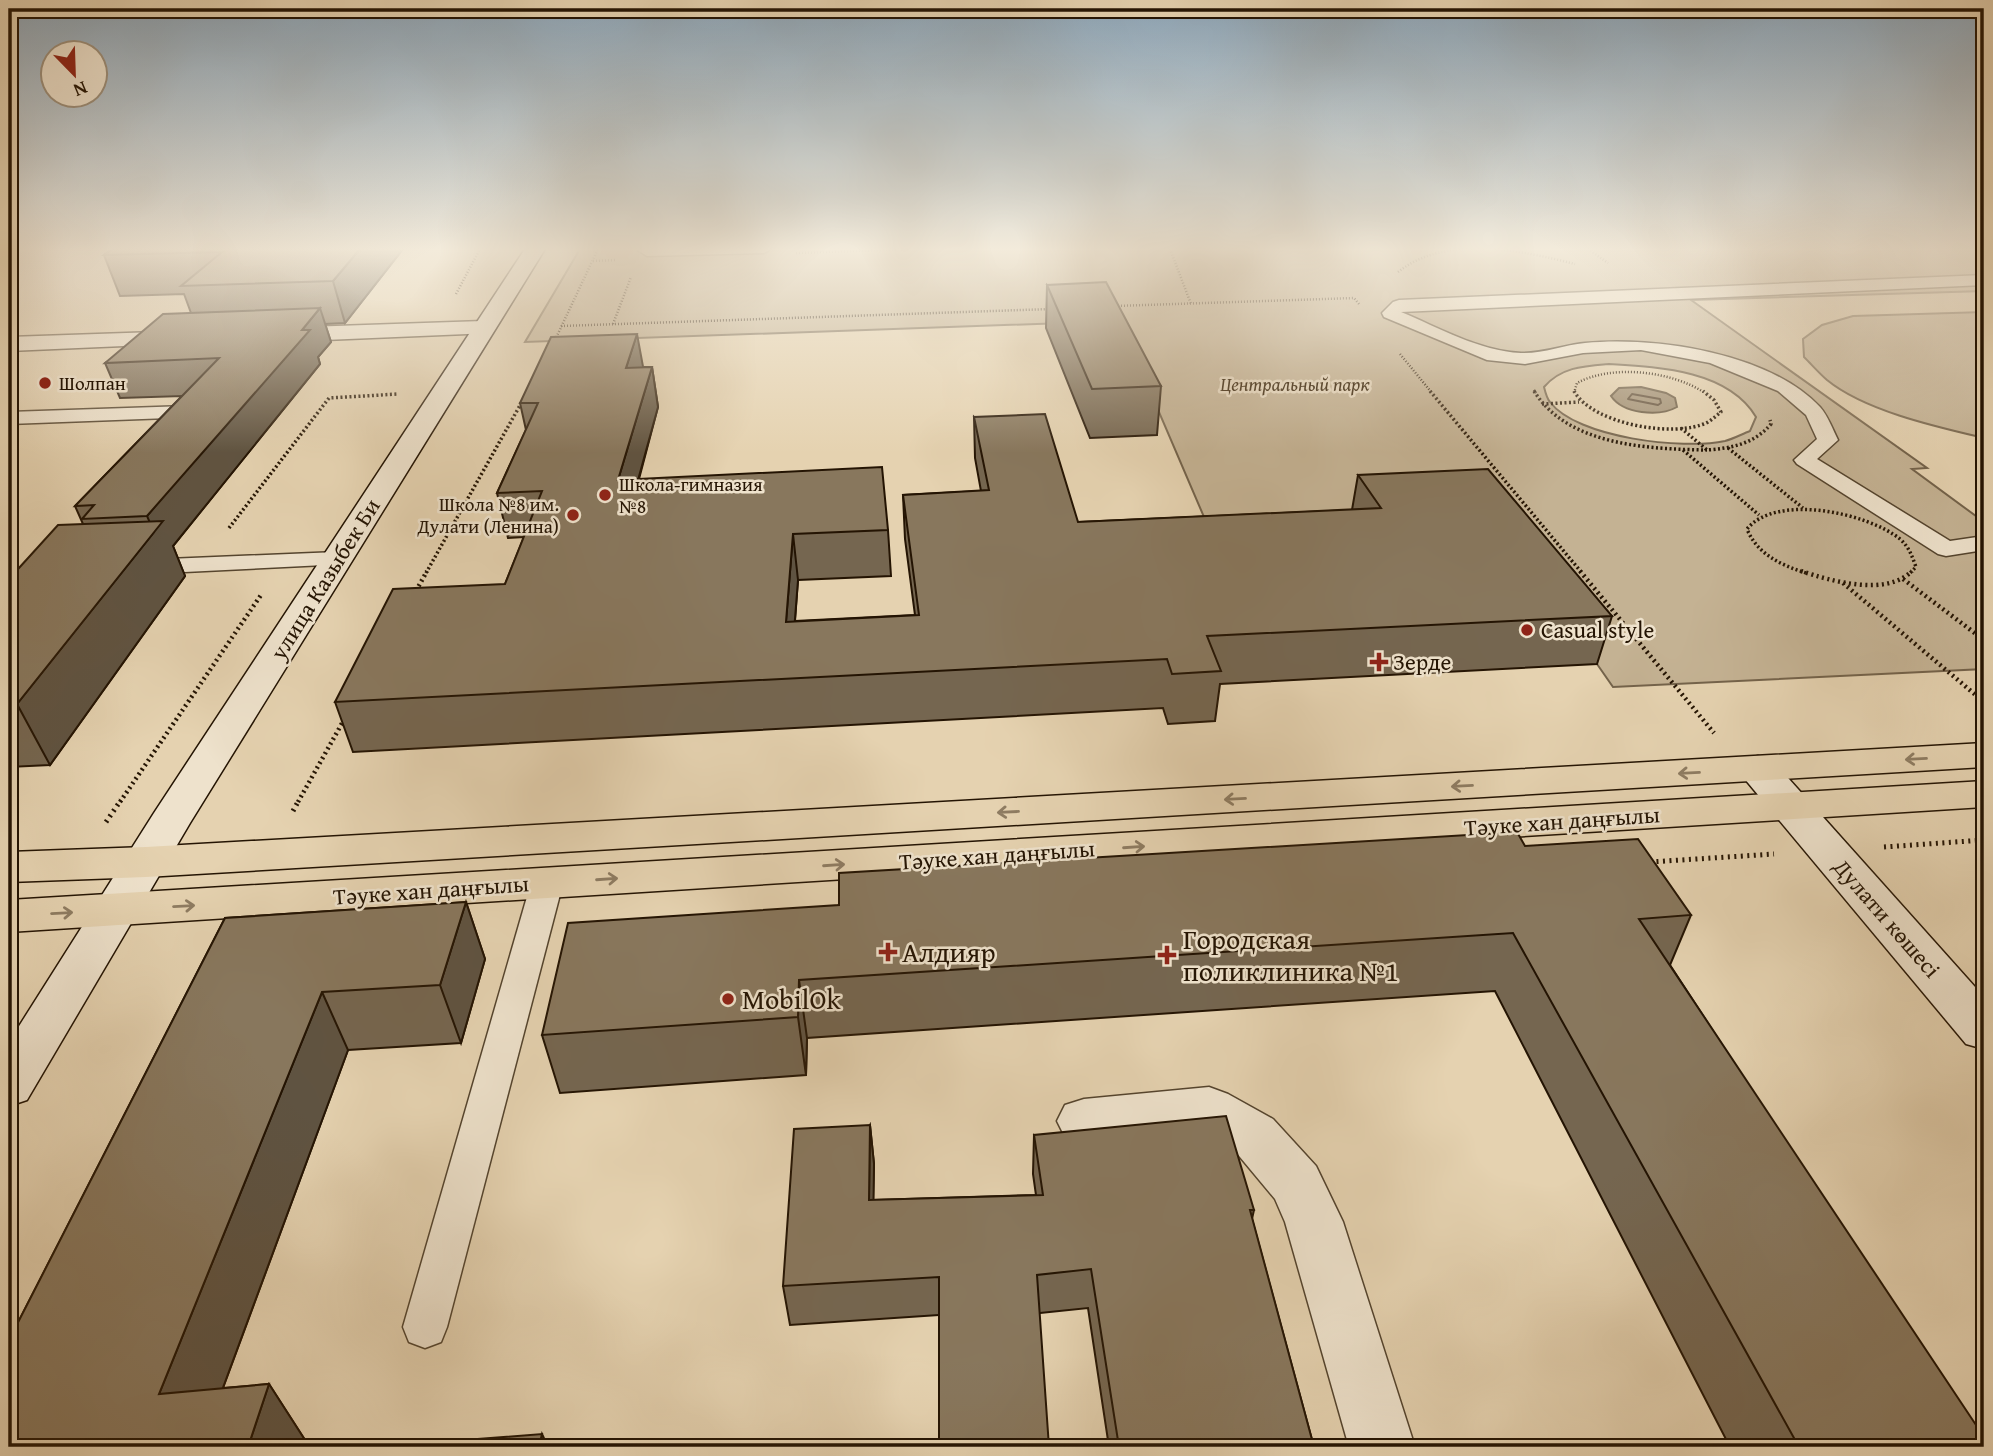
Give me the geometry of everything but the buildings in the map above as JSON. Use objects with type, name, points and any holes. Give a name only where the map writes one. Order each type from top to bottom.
[{"type":"main road","name":"улица Казыбек Би","points":[[9,1085],[116,909],[490,317]]},
{"type":"main road","points":[[256,336],[483,328]]},
{"type":"main road","points":[[9,344],[214,337]]},
{"type":"main road","name":"Тәуке хан даңғылы","points":[[9,867],[146,862],[1984,755]]},
{"type":"main road","name":"Дулати көшесі","points":[[1758,769],[1984,1030]]},
{"type":"main road","name":"Тәуке хан даңғылы","points":[[9,916],[1984,794]]},
{"type":"main road","points":[[1084,1121],[1209,1109],[1254,1135],[1296,1183],[1314,1222],[1382,1447]]},
{"type":"lane","points":[[1399,317],[1487,355],[1525,359],[1583,348],[1641,345],[1714,358],[1785,387],[1814,412],[1828,440],[1804,460],[1946,549],[1984,543]]},
{"type":"lane","points":[[9,418],[186,412],[159,440]]},
{"type":"lane","points":[[123,568],[337,559]]},
{"type":"lane","points":[[425,1327],[547,883]]},
{"type":"path","points":[[551,349],[565,317]]},
{"type":"path","points":[[613,324],[616,317]]},
{"type":"path","points":[[561,326],[820,317]]},
{"type":"path","points":[[1398,351],[1715,734]]},
{"type":"path","points":[[1621,373],[1660,376],[1684,383],[1705,392],[1718,402],[1721,412],[1714,420],[1681,428],[1618,421],[1595,412],[1580,402],[1573,392],[1577,383],[1590,376],[1621,373]]},
{"type":"path","points":[[1534,388],[1541,404],[1566,422],[1591,433],[1619,441],[1683,450],[1728,448],[1750,442],[1764,434],[1771,424],[1769,413]]},
{"type":"path","points":[[201,565],[329,398],[400,394]]},
{"type":"path","points":[[411,600],[525,397]]},
{"type":"path","points":[[1541,404],[1580,402]]},
{"type":"path","points":[[1681,428],[1707,450]]},
{"type":"path","points":[[1728,448],[1804,509]]},
{"type":"path","points":[[1683,450],[1760,516]]},
{"type":"path","points":[[1804,509],[1837,513],[1870,523],[1898,537],[1914,553],[1916,568],[1903,579],[1877,584],[1842,582],[1806,573],[1774,560],[1754,544],[1747,529],[1754,517],[1760,516],[1774,510],[1804,509]]},
{"type":"path","points":[[1903,579],[1984,640]]},
{"type":"path","points":[[1842,582],[1984,702]]},
{"type":"path","points":[[290,816],[350,708]]},
{"type":"path","points":[[1647,862],[1984,840]]},
{"type":"green space","name":"Центральный парк","points":[[540,317],[1715,317],[1927,468],[1912,469],[1984,522],[1984,669],[1613,687],[1597,664],[1207,524],[1120,321],[525,342]],"holes":[[[1609,364],[1670,370],[1710,380],[1744,401],[1756,417],[1750,431],[1725,441],[1684,444],[1606,433],[1583,425],[1564,414],[1550,402],[1544,387],[1565,371],[1591,366]]]},
{"type":"green space","points":[[1850,317],[1984,317],[1984,438],[1881,409],[1861,401],[1827,380],[1804,357],[1803,339],[1822,325]]},
{"type":"water","points":[[1641,387],[1675,398],[1677,407],[1661,412],[1642,412],[1624,407],[1611,396],[1619,388]]},
{"type":"place","name":"Шолпан","points":[[45,383]]},
{"type":"place","name":"Школа-гимназия №8","points":[[605,495]]},
{"type":"place","name":"Школа №8 им. Дулати (Ленина)","points":[[573,515]]},
{"type":"place","name":"Casual style","points":[[1527,630]]},
{"type":"place","name":"Зерде","points":[[1379,662]]},
{"type":"place","name":"Алдияр","points":[[888,952]]},
{"type":"place","name":"Городская поликлиника №1","points":[[1167,955]]},
{"type":"place","name":"MobilOk","points":[[728,999]]}]
